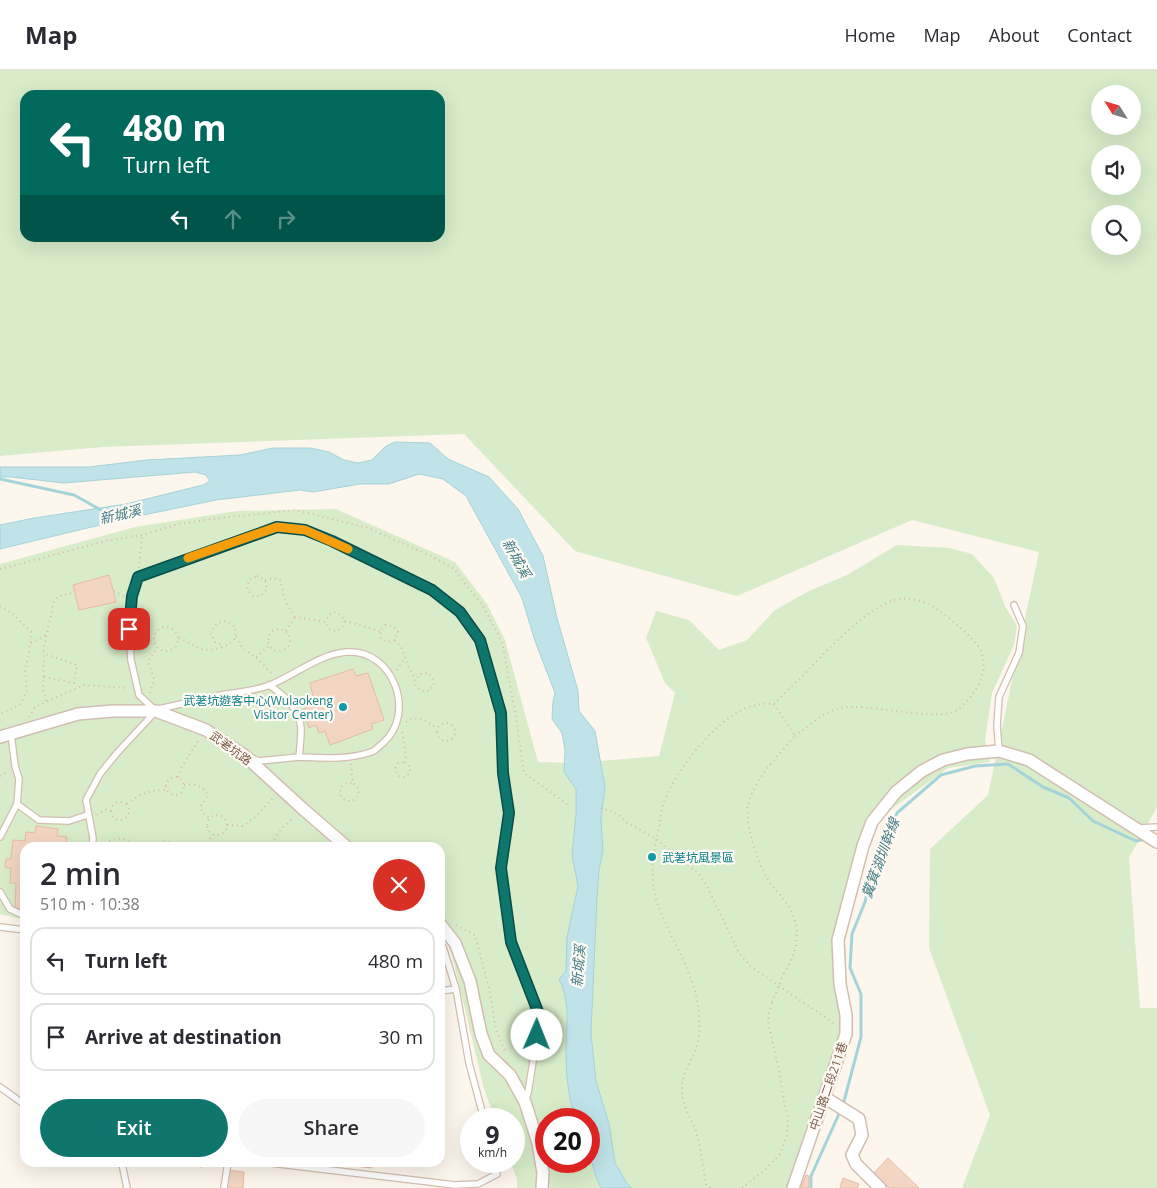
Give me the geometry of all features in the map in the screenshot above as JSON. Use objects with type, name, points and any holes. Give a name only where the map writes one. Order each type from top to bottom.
[{"type":"street","name":"武荖坑路","points":[[5,735],[78,714],[113,711],[156,712],[206,730],[244,755],[341,842]]},
{"type":"street","name":"中山路二段211巷","points":[[793,1188],[832,1102],[846,1034],[846,1015],[840,984],[838,940],[863,846],[872,822],[896,792],[922,771],[943,760],[967,754],[999,751],[1029,760],[1157,842]]},
{"type":"street","points":[[446,924],[470,981],[479,1026],[488,1055],[510,1076],[525,1102],[538,1143],[543,1173],[542,1188]]},
{"type":"street","points":[[832,1102],[859,1119],[862,1135],[852,1155],[856,1164],[880,1188]]},
{"type":"lane","points":[[156,712],[139,695],[131,660],[131,599],[138,577],[277,527],[305,530],[332,541],[432,590],[460,612],[480,640],[501,713],[503,773],[509,813],[501,868],[511,942],[540,1017],[525,1102]]},
{"type":"lane","points":[[999,751],[996,726],[999,697],[1019,653],[1023,626],[1014,605]]},
{"type":"lane","points":[[93,842],[86,800],[100,774],[156,712],[155,710],[269,685],[327,657],[347,652],[366,654],[380,662],[392,678],[399,699],[397,718],[389,738],[373,752],[350,757],[299,757],[259,761],[244,755]]},
{"type":"lane","points":[[269,685],[282,693],[294,709],[301,727],[299,757]]},
{"type":"lane","points":[[0,837],[17,804],[19,779],[5,735]]},
{"type":"lane","points":[[17,804],[39,820],[69,821],[87,815]]},
{"type":"lane","points":[[1137,830],[1157,827]]},
{"type":"lane","points":[[0,892],[10,909],[20,914]]},
{"type":"lane","points":[[0,927],[20,929]]},
{"type":"lane","points":[[445,953],[456,989],[469,1062],[481,1108]]},
{"type":"lane","points":[[445,990],[456,989]]},
{"type":"lane","points":[[0,1087],[20,1101]]},
{"type":"lane","points":[[122,1167],[126,1188]]},
{"type":"lane","points":[[224,1188],[227,1167]]},
{"type":"lane","points":[[304,1167],[455,1185],[479,1186],[497,1173]]},
{"type":"path","points":[[0,569],[106,541],[142,535],[138,577]]},
{"type":"path","points":[[265,580],[267,589],[261,596],[253,596],[247,589],[249,580],[257,576],[265,580],[273,578],[280,580],[285,600],[295,618]]},
{"type":"path","points":[[114,591],[131,599]]},
{"type":"path","points":[[46,701],[43,690],[44,653],[54,601],[59,596],[73,593]]},
{"type":"path","points":[[742,1188],[765,1170],[780,1154],[787,1135],[788,1118],[768,1022],[772,1002],[784,973],[791,962],[798,932],[790,909],[766,878],[752,840],[748,825],[748,806],[752,793],[765,772],[795,736],[823,715],[842,708],[935,714],[954,712],[967,702],[982,679],[983,662],[981,650],[966,634],[929,604],[912,598],[895,600],[880,607],[842,636],[774,704]]},
{"type":"path","points":[[0,606],[14,615],[31,632],[31,643],[25,668],[27,690],[21,704],[0,714]]},
{"type":"path","points":[[345,621],[342,628],[336,631],[329,629],[326,622],[328,616],[334,612],[341,614],[345,621],[380,631]]},
{"type":"path","points":[[295,618],[326,622]]},
{"type":"path","points":[[286,631],[295,618]]},
{"type":"path","points":[[224,646],[215,642],[212,632],[217,623],[227,621],[235,627],[236,637],[242,648],[268,668],[277,681]]},
{"type":"path","points":[[380,631],[385,625],[393,626],[398,632],[395,640]]},
{"type":"path","points":[[179,638],[176,648],[166,652],[157,648],[153,639],[157,630],[166,626],[175,629],[179,638],[201,649],[210,650],[224,646],[232,643],[236,637]]},
{"type":"path","points":[[276,629],[286,631],[290,638],[288,646],[283,651],[275,651],[269,646],[268,636],[276,629]]},
{"type":"path","points":[[380,631],[382,639],[388,642],[395,640]]},
{"type":"path","points":[[31,643],[46,635]]},
{"type":"path","points":[[395,640],[401,647],[404,658],[416,679],[416,686],[422,691],[429,691],[434,685],[433,678],[428,673],[420,674],[416,679]]},
{"type":"path","points":[[256,657],[269,646]]},
{"type":"path","points":[[149,695],[154,680],[148,662],[157,648]]},
{"type":"path","points":[[44,653],[76,665],[74,683],[44,678]]},
{"type":"path","points":[[392,678],[404,658]]},
{"type":"path","points":[[27,722],[34,707],[84,685],[138,688]]},
{"type":"path","points":[[710,1188],[706,1185],[699,1146],[686,1110],[682,1090],[686,1070],[696,1049],[700,1026],[698,1006],[694,986],[658,906],[652,869],[655,838],[665,799],[683,767],[698,747],[716,727],[730,716],[746,707],[763,703],[774,704]]},
{"type":"path","points":[[774,704],[795,736]]},
{"type":"path","points":[[515,711],[524,773],[567,804]]},
{"type":"path","points":[[397,718],[404,722],[412,718],[420,718],[438,728]]},
{"type":"path","points":[[397,718],[405,744],[405,762]]},
{"type":"path","points":[[442,723],[449,723],[454,726],[456,733],[453,739],[447,742],[441,740],[437,735],[438,728],[442,723]]},
{"type":"path","points":[[178,777],[181,768],[206,730]]},
{"type":"path","points":[[350,757],[353,783],[358,788],[359,794],[356,800],[349,802],[343,800],[340,794],[341,787],[347,783],[353,783]]},
{"type":"path","points":[[405,762],[410,767],[410,773],[404,777],[398,776],[395,769],[398,763],[405,762]]},
{"type":"path","points":[[178,777],[184,785],[181,794],[172,796],[165,786],[168,780],[178,777]]},
{"type":"path","points":[[184,785],[195,784],[204,788],[208,795],[200,807],[210,819]]},
{"type":"path","points":[[227,825],[243,826],[255,817],[282,789]]},
{"type":"path","points":[[127,804],[139,794],[152,790],[166,790]]},
{"type":"path","points":[[87,815],[96,816],[104,810],[110,809],[116,802],[120,801],[127,804]]},
{"type":"path","points":[[110,809],[110,813],[116,820],[124,819],[129,813],[127,804]]},
{"type":"path","points":[[601,808],[618,814],[627,822],[655,838],[699,874],[707,886],[739,953],[750,966],[821,1013],[846,1034]]},
{"type":"path","points":[[273,842],[281,829],[303,809]]},
{"type":"path","points":[[212,833],[208,826],[210,819],[216,816],[222,817],[227,825]]},
{"type":"path","points":[[212,833],[220,834],[226,829],[227,825]]},
{"type":"path","points":[[208,842],[212,833]]},
{"type":"path","points":[[107,842],[115,838],[135,842]]},
{"type":"path","points":[[446,924],[475,935],[489,988],[496,1030],[506,1055]]},
{"type":"green space","points":[[0,70],[1157,70],[1157,807],[1129,858],[1140,1008],[1157,1008],[1157,1188],[962,1188],[990,1115],[929,948],[930,849],[988,795],[1039,552],[912,520],[737,596],[575,551],[464,434],[103,447],[0,456]]},
{"type":"green space","name":"武荖坑風景區","points":[[336,509],[455,562],[487,604],[505,640],[538,762],[576,763],[659,756],[675,693],[665,683],[646,638],[656,611],[689,620],[719,650],[747,640],[775,610],[809,591],[847,575],[897,545],[950,548],[972,554],[994,578],[1005,606],[1017,626],[1014,645],[992,693],[985,740],[990,762],[948,768],[893,808],[874,826],[843,941],[841,967],[850,1004],[851,1034],[842,1068],[825,1108],[799,1188],[517,1188],[515,1173],[525,1173],[525,1108],[491,1108],[484,1089],[449,942],[445,940],[445,842],[20,842],[20,919],[0,914],[0,564],[135,527],[237,511]]},
{"type":"water","name":"新城溪","points":[[395,442],[430,443],[448,459],[489,477],[518,509],[543,556],[557,618],[578,691],[579,711],[595,731],[605,787],[601,819],[603,851],[599,870],[597,897],[591,1033],[596,1081],[609,1124],[615,1163],[628,1185],[632,1188],[601,1188],[595,1173],[600,1173],[600,1108],[572,1108],[568,1088],[566,1064],[567,1008],[559,979],[566,971],[567,937],[578,886],[572,855],[576,815],[576,789],[564,772],[565,750],[562,733],[552,719],[555,693],[535,641],[522,598],[466,496],[443,479],[419,474],[389,484],[360,484],[313,492],[300,490],[216,500],[129,518],[0,549],[0,525],[126,504],[203,485],[210,481],[206,475],[195,472],[64,483],[0,477],[0,467],[89,467],[147,460],[240,455],[273,448],[310,448],[329,452],[344,460],[358,463],[372,460],[386,446]]},
{"type":"building","points":[[109,575],[116,602],[79,610],[73,585]]},
{"type":"building","name":"武荖坑遊客中心(Wulaokeng Visitor Center)","points":[[353,669],[356,676],[368,673],[384,720],[371,724],[373,729],[330,745],[325,731],[319,733],[316,725],[309,728],[303,709],[310,706],[308,698],[313,696],[310,683]]},
{"type":"building","points":[[36,826],[58,829],[57,836],[67,837],[66,842],[20,842],[20,908],[15,908],[16,883],[10,883],[11,868],[5,867],[6,859],[11,859],[13,840],[25,841],[26,832],[35,833]]},
{"type":"building","points":[[888,1158],[919,1188],[889,1188],[874,1173]]},
{"type":"building","points":[[228,1170],[244,1172],[243,1188],[226,1188]]},
{"type":"building","points":[[806,1175],[809,1176],[809,1188],[801,1188]]},
{"type":"building","points":[[843,1178],[859,1184],[857,1188],[840,1188]]},
{"type":"waterway","name":"新城溪","points":[[0,479],[74,495],[101,510]]},
{"type":"waterway","name":"糞箕湖圳幹線","points":[[811,1188],[811,1176],[843,1105],[861,1037],[861,994],[850,968],[852,934],[865,902],[877,859],[897,813],[941,775],[975,766],[1008,764],[1043,787],[1069,798],[1093,821],[1136,841],[1146,839]]},
{"type":"slow traffic","points":[[188,558],[277,527],[305,530],[348,549]]},
{"type":"place","name":"武荖坑遊客中心(Wulaokeng Visitor Center)","points":[[343,707]]},
{"type":"place","name":"武荖坑風景區","points":[[652,857]]},
{"type":"route","points":[[129,629],[132,596],[138,577],[277,527],[305,530],[332,541],[432,590],[460,612],[480,640],[501,713],[503,773],[509,813],[501,868],[511,942],[540,1017],[537,1035]]}]
